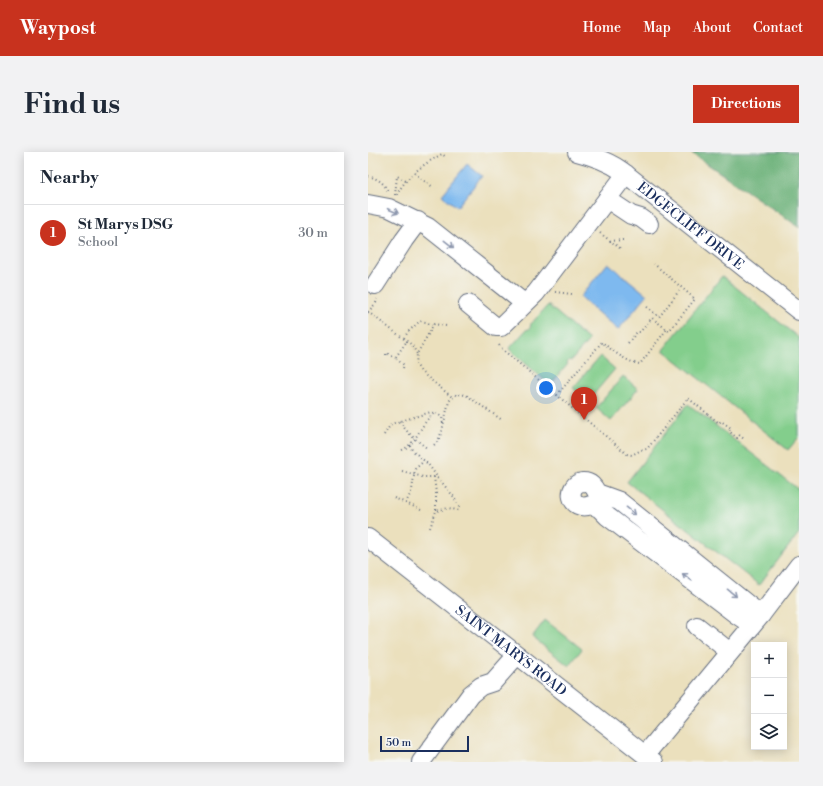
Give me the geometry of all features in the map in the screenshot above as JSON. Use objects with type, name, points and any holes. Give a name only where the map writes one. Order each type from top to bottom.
[{"type":"street","name":"EDGECLIFF DRIVE","points":[[577,152],[611,163],[799,311]]},
{"type":"street","points":[[468,304],[497,328],[501,326],[536,293],[626,174]]},
{"type":"street","points":[[608,199],[631,215],[641,218],[649,224]]},
{"type":"street","points":[[368,204],[393,206],[428,227],[524,303]]},
{"type":"street","points":[[376,291],[404,240],[418,221]]},
{"type":"street","points":[[587,482],[593,486],[597,493],[619,501],[756,620],[731,610],[607,516],[599,508],[591,505],[584,507],[577,506],[572,500],[571,493],[574,487],[580,483],[587,482]]},
{"type":"street","name":"SAINT MARYS ROAD","points":[[368,538],[649,758]]},
{"type":"street","points":[[649,758],[799,565]]},
{"type":"street","points":[[697,626],[730,652]]},
{"type":"street","points":[[421,762],[471,694],[481,686],[493,682],[517,655]]},
{"type":"path","points":[[393,206],[400,187],[406,181],[430,160],[442,154],[446,157]]},
{"type":"path","points":[[415,173],[433,187]]},
{"type":"path","points":[[368,176],[378,179],[384,185],[393,206]]},
{"type":"path","points":[[393,206],[397,176],[406,181]]},
{"type":"path","points":[[588,224],[621,249]]},
{"type":"path","points":[[610,241],[623,240]]},
{"type":"path","points":[[557,395],[602,342],[614,352],[635,364],[640,364],[667,330],[669,331],[695,299],[654,264]]},
{"type":"path","points":[[376,291],[376,302],[368,312],[408,341],[417,354]]},
{"type":"path","points":[[656,320],[679,291]]},
{"type":"path","points":[[648,307],[659,317]]},
{"type":"path","points":[[628,344],[637,332],[640,332],[652,318],[667,330]]},
{"type":"path","points":[[404,338],[420,321],[432,325],[446,326]]},
{"type":"path","points":[[432,325],[417,354],[416,364],[421,372],[452,398]]},
{"type":"path","points":[[395,358],[408,341]]},
{"type":"path","points":[[499,345],[503,350],[627,454],[632,455],[641,450],[647,449],[688,398],[718,423],[721,421],[731,428],[729,431],[737,438],[739,435],[744,439]]},
{"type":"path","points":[[386,355],[386,353],[395,358],[404,365],[403,368]]},
{"type":"path","points":[[434,445],[438,441],[449,401],[457,394],[466,395],[502,420]]},
{"type":"path","points":[[384,435],[391,424],[431,412],[442,417],[443,425]]},
{"type":"path","points":[[402,450],[410,445],[430,416],[436,413]]},
{"type":"path","points":[[400,421],[415,439],[428,449]]},
{"type":"path","points":[[410,445],[412,450],[424,461],[454,497],[459,510],[449,508],[436,511]]},
{"type":"path","points":[[406,503],[412,490],[415,469],[424,461]]},
{"type":"path","points":[[402,471],[438,479]]},
{"type":"path","points":[[430,528],[436,511],[434,477]]},
{"type":"path","points":[[394,498],[421,510]]},
{"type":"green space","points":[[690,152],[799,152],[799,227]]},
{"type":"green space","points":[[722,276],[799,338],[799,437],[788,450],[663,350]]},
{"type":"green space","points":[[548,305],[589,340],[571,361],[569,360],[567,363],[568,364],[550,385],[509,349],[527,329],[528,330],[531,326],[530,325]]},
{"type":"green space","points":[[600,356],[615,369],[588,401],[573,388]]},
{"type":"green space","points":[[623,376],[638,389],[611,421],[596,408]]},
{"type":"green space","points":[[688,404],[799,490],[799,533],[759,585],[627,482]]},
{"type":"green space","points":[[545,620],[582,649],[569,666],[532,637]]},
{"type":"water","points":[[467,164],[482,176],[457,207],[442,195]]},
{"type":"water","points":[[608,263],[647,295],[618,330],[580,297]]},
{"type":"place","name":"St Marys DSG","points":[[584,420]]}]
